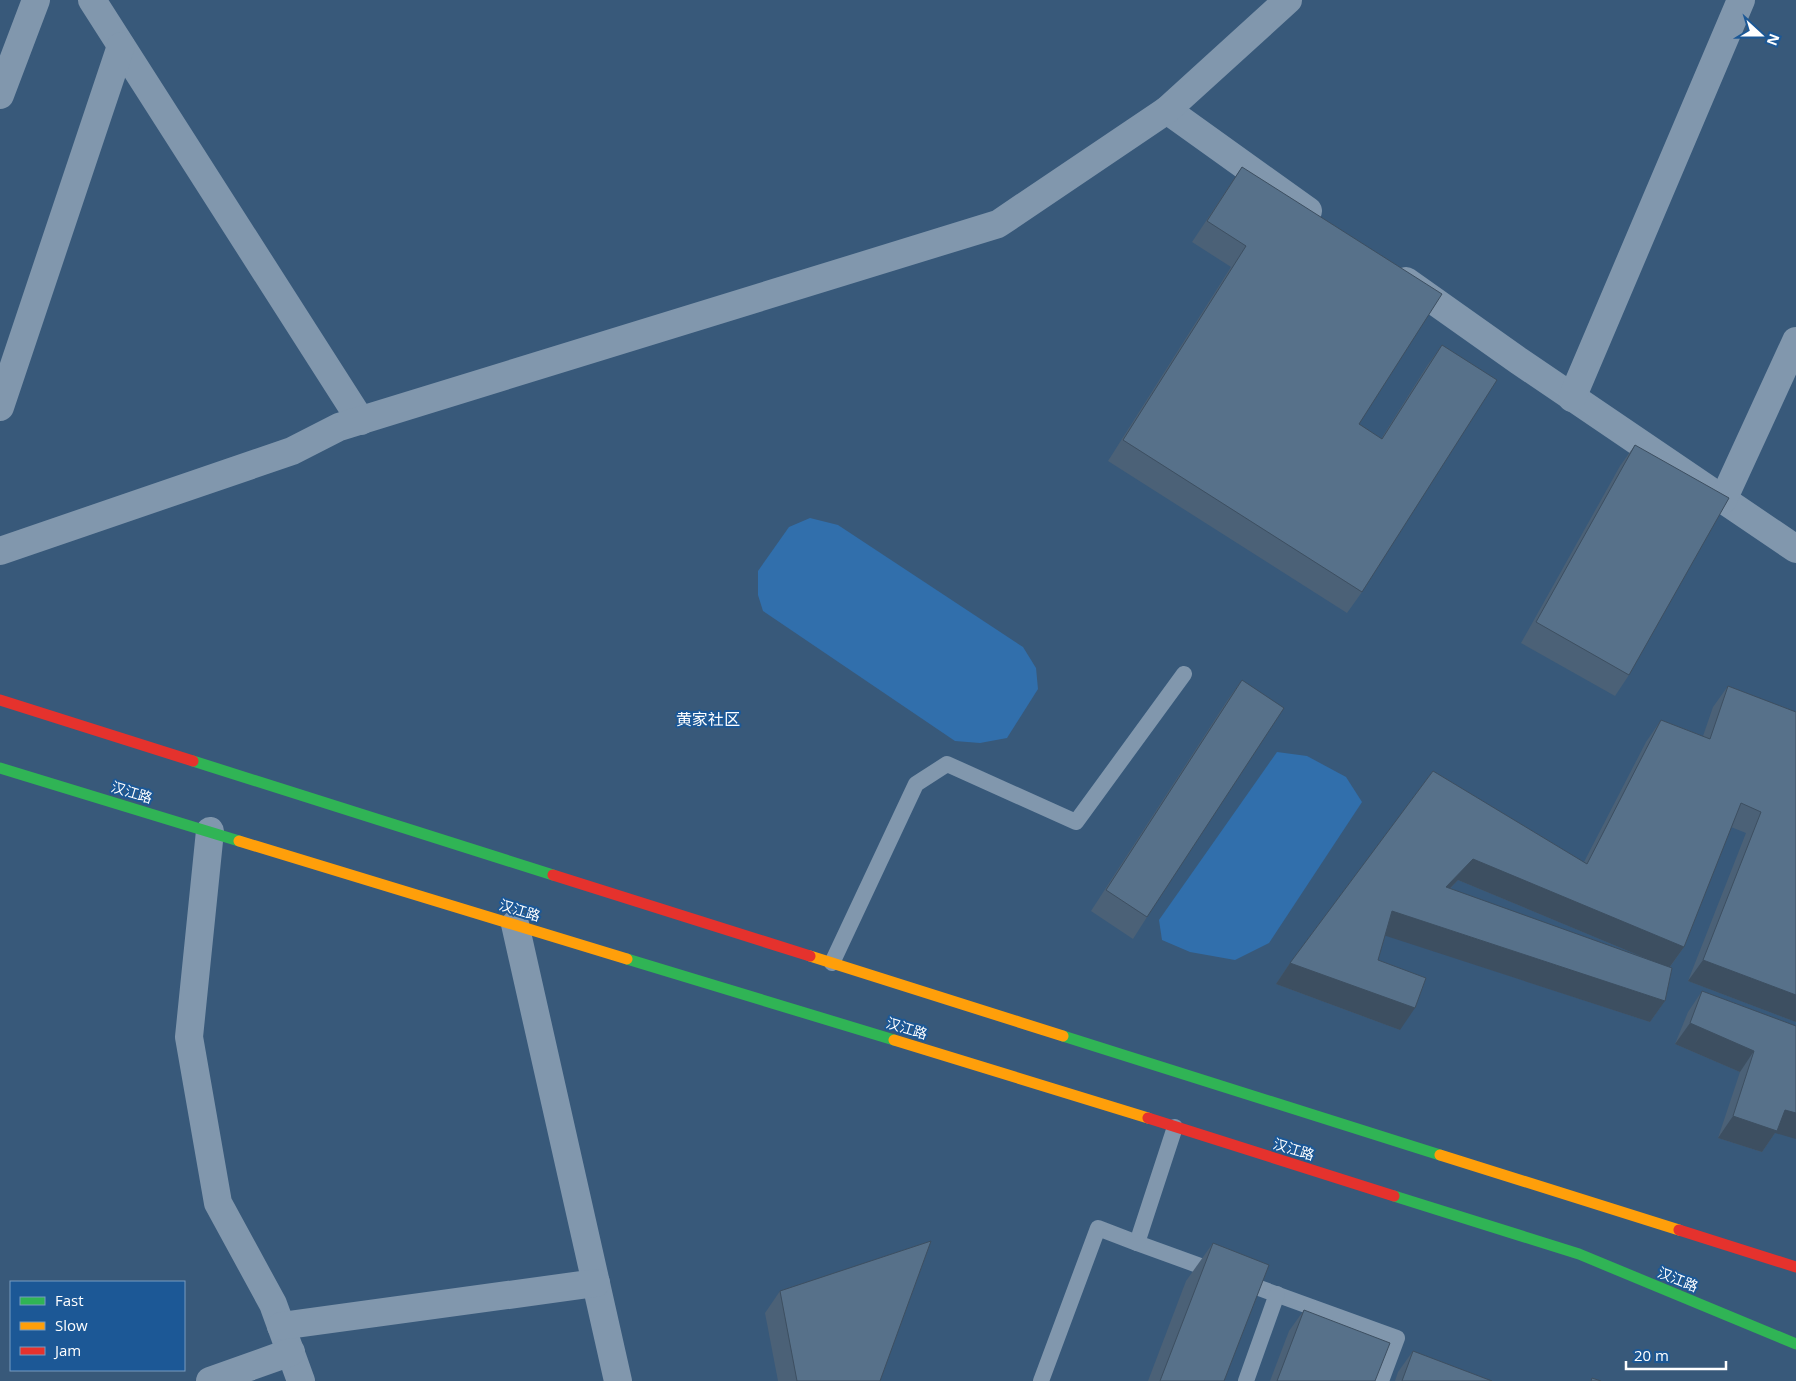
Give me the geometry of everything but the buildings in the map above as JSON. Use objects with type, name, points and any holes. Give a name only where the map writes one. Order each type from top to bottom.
[{"type":"main road","points":[[0,700],[1796,1267]]},
{"type":"main road","name":"汉江路","points":[[0,768],[1176,1127],[1579,1254],[1796,1344]]},
{"type":"street","points":[[0,95],[36,0]]},
{"type":"street","points":[[92,0],[361,421]]},
{"type":"street","points":[[0,551],[292,451],[339,427],[998,224],[1166,110],[1288,0]]},
{"type":"street","points":[[1572,398],[1740,0]]},
{"type":"street","points":[[0,407],[121,46]]},
{"type":"street","points":[[1166,110],[1327,224]]},
{"type":"street","points":[[1383,264],[1572,398],[1796,549]]},
{"type":"street","points":[[1722,500],[1796,341]]},
{"type":"street","points":[[210,832],[189,1037],[218,1203],[273,1304],[301,1381]]},
{"type":"street","points":[[515,924],[618,1381]]},
{"type":"street","points":[[282,1326],[596,1283]]},
{"type":"street","points":[[210,1381],[291,1352]]},
{"type":"lane","points":[[832,963],[916,784],[947,764],[1076,822],[1184,674]]},
{"type":"lane","points":[[1137,1243],[1176,1127]]},
{"type":"lane","points":[[1041,1381],[1098,1228],[1397,1338],[1381,1381]]},
{"type":"lane","points":[[1246,1381],[1277,1294]]},
{"type":"shaded area","points":[[810,518],[838,525],[1023,647],[1036,668],[1038,689],[1007,738],[980,743],[955,741],[763,611],[758,595],[758,571],[789,527]]},
{"type":"shaded area","points":[[1277,752],[1307,756],[1346,777],[1362,802],[1269,943],[1235,960],[1190,952],[1162,940],[1159,920]]},
{"type":"traffic: fast","points":[[193,761],[553,875]]},
{"type":"traffic: fast","points":[[0,768],[239,841]]},
{"type":"traffic: fast","points":[[627,959],[894,1040]]},
{"type":"traffic: fast","points":[[1063,1036],[1440,1155]]},
{"type":"traffic: fast","points":[[1394,1196],[1579,1254],[1796,1344]]},
{"type":"traffic: slow","points":[[239,841],[627,959]]},
{"type":"traffic: slow","points":[[810,956],[1063,1036]]},
{"type":"traffic: slow","points":[[894,1040],[1148,1118]]},
{"type":"traffic: slow","points":[[1440,1155],[1679,1230]]},
{"type":"traffic: jam","points":[[0,700],[193,761]]},
{"type":"traffic: jam","points":[[553,875],[810,956]]},
{"type":"traffic: jam","points":[[1148,1118],[1394,1196]]},
{"type":"traffic: jam","points":[[1679,1230],[1796,1267]]},
{"type":"district","name":"黄家社区","points":[[708,719]]}]
